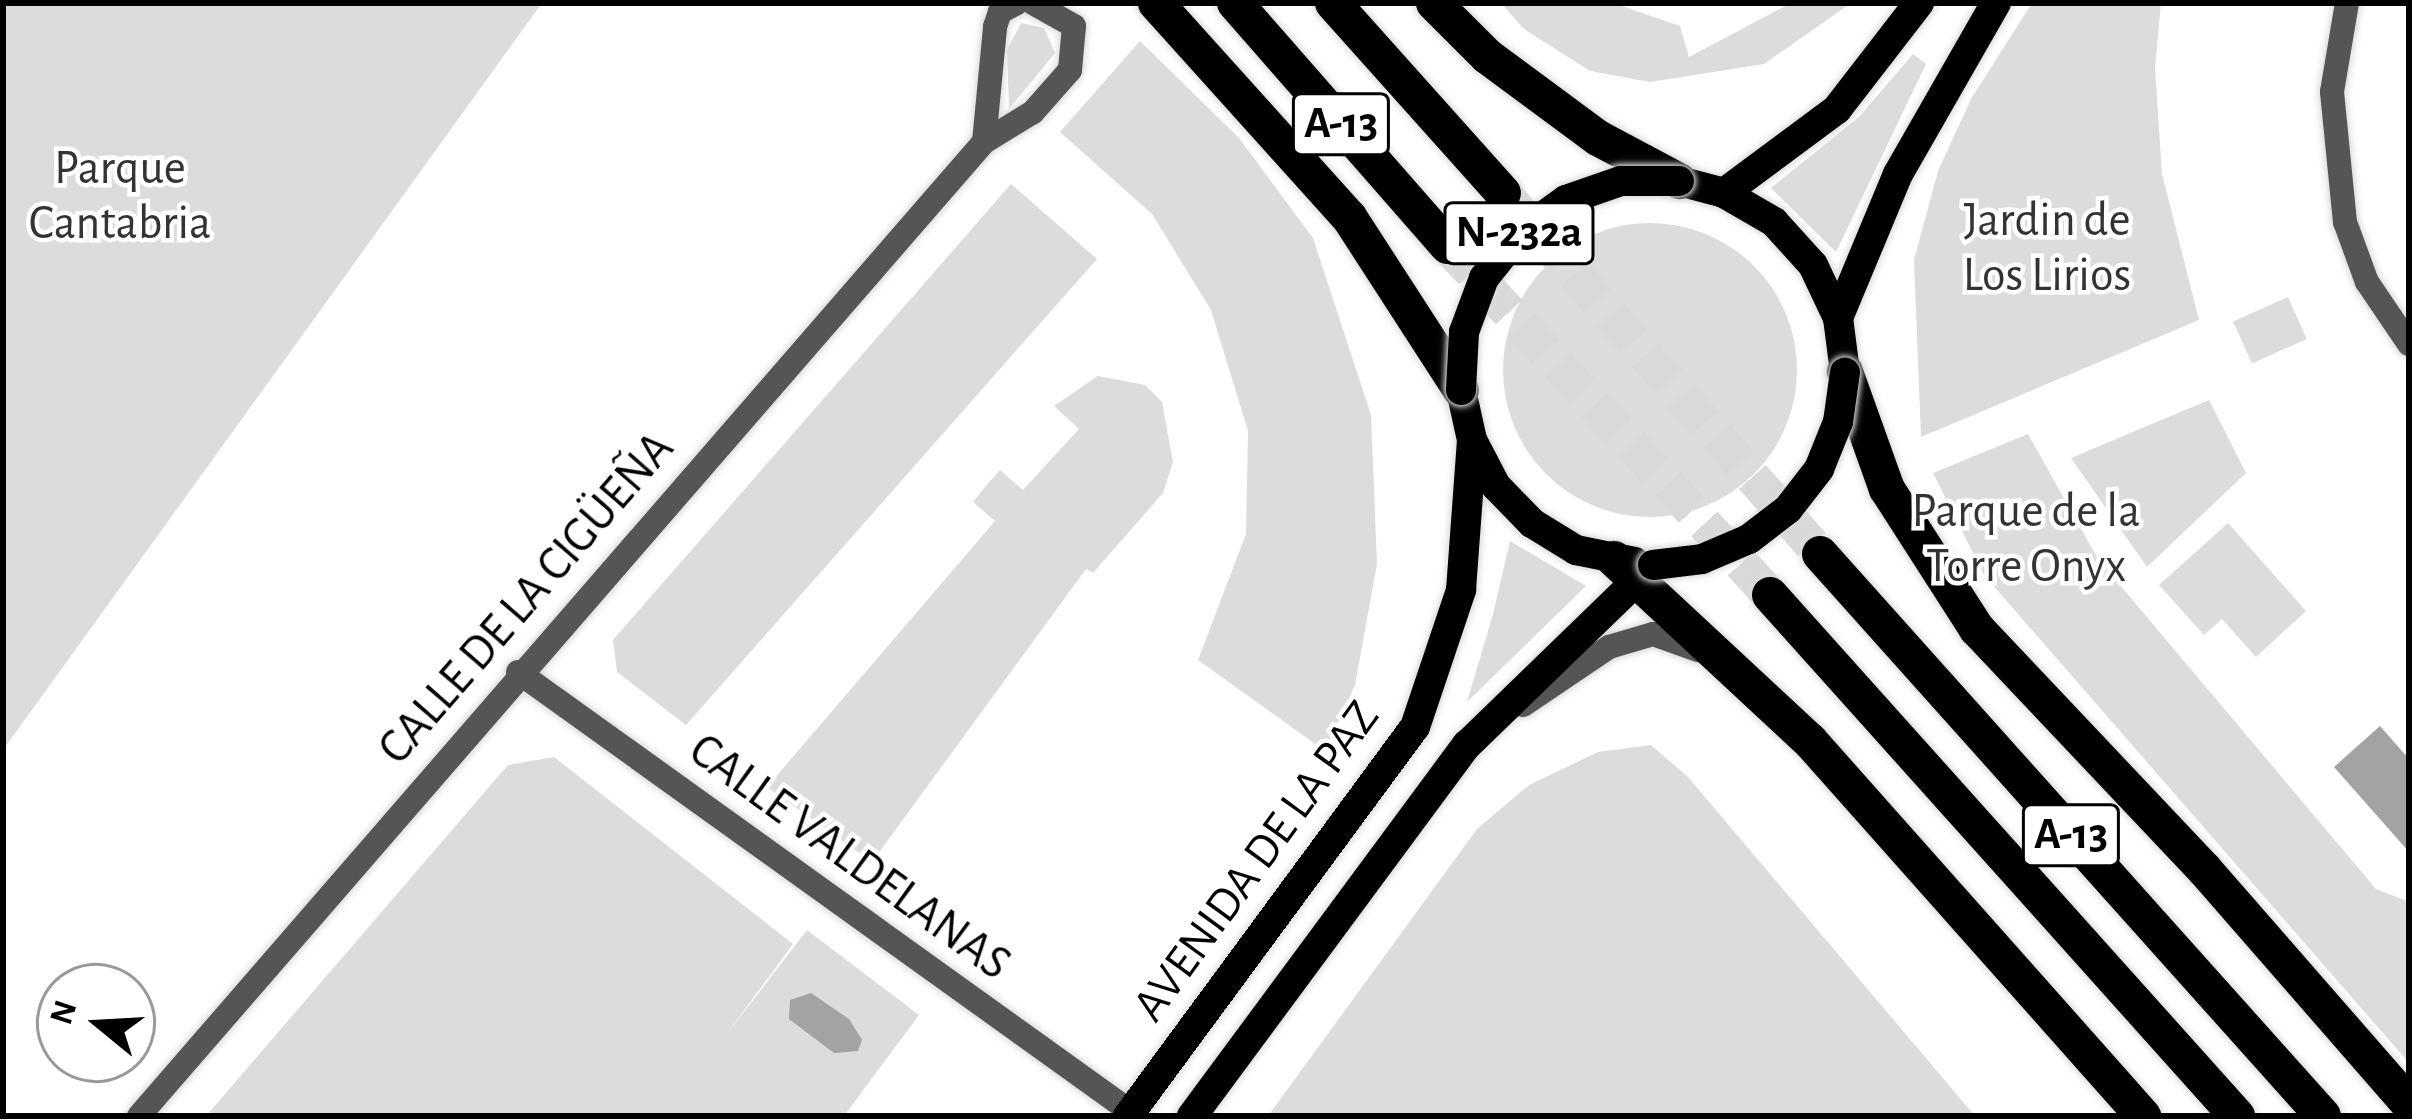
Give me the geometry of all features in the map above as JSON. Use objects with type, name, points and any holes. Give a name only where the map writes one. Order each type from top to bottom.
[{"type":"highway","points":[[1156,3],[1349,217],[1461,390]]},
{"type":"highway","name":"A-13","points":[[1234,3],[1448,246]]},
{"type":"highway","name":"A-13","points":[[1333,3],[1503,193]]},
{"type":"highway","points":[[1435,3],[1524,84],[1598,138],[1678,181]]},
{"type":"highway","points":[[1845,372],[1887,489],[1977,629],[2204,868],[2409,1104]]},
{"type":"highway","name":"A-13","points":[[1820,554],[2323,1116]]},
{"type":"highway","points":[[1634,568],[1785,714],[2143,1116]]},
{"type":"highway","name":"A-13","points":[[1770,595],[2237,1116]]},
{"type":"highway","points":[[2204,868],[2395,1116]]},
{"type":"main road","points":[[1724,193],[1837,109],[1919,3]]},
{"type":"main road","points":[[1838,318],[1898,174],[1996,3]]},
{"type":"main road","name":"N-232a","points":[[1621,181],[1678,181],[1724,193],[1787,236],[1813,265],[1838,318],[1845,372],[1826,453],[1788,509],[1733,546],[1634,568],[1576,550],[1532,523],[1496,486],[1472,440],[1461,390],[1464,332],[1484,278],[1520,232],[1566,200],[1621,181]]},
{"type":"main road","name":"AVENIDA DE LA PAZ","points":[[1129,1114],[1415,727],[1461,590],[1472,440]]},
{"type":"main road","name":"AVENIDA DE LA PAZ","points":[[1192,1116],[1467,745],[1634,568]]},
{"type":"street","points":[[984,142],[994,27],[1000,12],[1017,3]]},
{"type":"street","name":"CALLE DE LA CIGÜEÑA","points":[[139,1116],[518,672],[984,142],[1034,112],[1070,70],[1074,26],[1033,3]]},
{"type":"street","points":[[2347,3],[2332,92],[2345,222],[2367,282],[2409,344]]},
{"type":"street","name":"AVENIDA DE LA PAZ","points":[[1467,745],[1609,647],[1653,634],[1685,640],[1785,714]]},
{"type":"street","name":"CALLE VALDELANAS","points":[[518,672],[1129,1114]]},
{"type":"green space","name":"Parque Cantabria","points":[[3,3],[542,3],[3,750]]},
{"type":"green space","points":[[1501,3],[1613,3],[1680,26],[1689,57],[1791,3],[1851,3],[1764,64],[1650,82],[1590,71],[1524,29]]},
{"type":"green space","name":"Jardin de Los Lirios","points":[[2032,3],[2161,3],[2155,68],[2162,174],[2199,320],[1921,437],[1914,260],[1938,171],[1971,99]]},
{"type":"green space","points":[[1021,23],[1044,28],[1055,53],[1009,109],[1007,50]]},
{"type":"green space","points":[[1140,41],[1239,138],[1313,238],[1371,415],[1377,564],[1355,685],[1325,751],[1198,660],[1246,534],[1248,431],[1211,310],[1152,214],[1060,132]]},
{"type":"green space","points":[[1913,54],[1926,64],[1836,252],[1771,188],[1859,117]]},
{"type":"green space","points":[[1011,184],[1097,259],[686,725],[617,672],[613,640]]},
{"type":"green space","points":[[1650,223],[1706,235],[1754,266],[1785,314],[1797,370],[1785,426],[1754,474],[1706,505],[1650,517],[1594,505],[1546,474],[1515,426],[1503,370],[1515,314],[1546,266],[1594,235]]},
{"type":"green space","points":[[2288,297],[2307,339],[2252,363],[2233,321]]},
{"type":"green space","points":[[1098,376],[1145,385],[1162,402],[1173,462],[1163,493],[1093,573],[1086,569],[872,862],[767,787],[995,521],[973,502],[985,487],[1000,470],[1023,490],[1079,429],[1054,406]]},
{"type":"green space","points":[[2209,400],[2246,473],[2147,567],[2071,458]]},
{"type":"green space","name":"Parque de la Torre Onyx","points":[[2028,434],[2098,559],[2376,889],[2409,902],[2409,1063],[1984,575],[1933,473]]},
{"type":"green space","points":[[2228,523],[2306,611],[2256,657],[2222,619],[2204,635],[2159,585]]},
{"type":"green space","points":[[1510,541],[1586,586],[1467,702],[1493,614]]},
{"type":"green space","points":[[1651,745],[1688,777],[1975,1116],[1268,1116],[1477,829],[1529,785],[1598,752]]},
{"type":"green space","points":[[554,757],[793,944],[724,1038],[807,930],[919,1015],[844,1116],[206,1116],[508,765]]},
{"type":"shaded area","points":[[2380,726],[2409,759],[2409,852],[2334,767]]},
{"type":"shaded area","points":[[811,993],[849,1019],[862,1040],[858,1051],[834,1053],[789,1019],[790,1000]]},
{"type":"tunnel","points":[[1503,193],[1820,554]]},
{"type":"tunnel","points":[[1448,246],[1770,595]]}]
